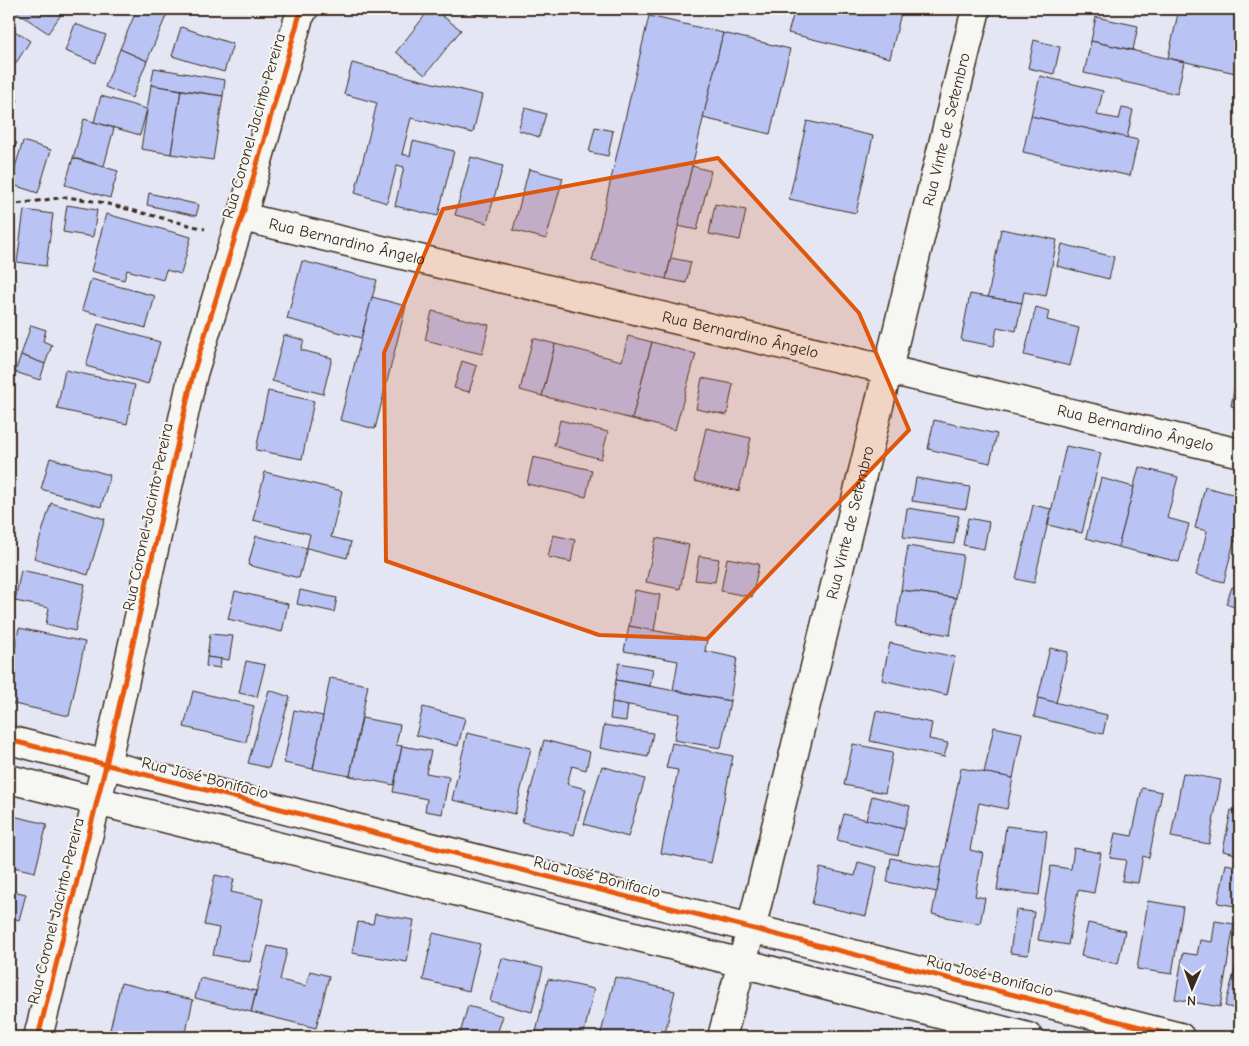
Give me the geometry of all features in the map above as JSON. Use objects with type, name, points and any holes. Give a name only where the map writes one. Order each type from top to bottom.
[{"type":"street","name":"Rua Coronel Jacinto Pereira","points":[[38,1037],[106,766],[193,374],[239,226],[299,17],[304,9]]},
{"type":"street","name":"Rua Vinte de Setembro","points":[[722,1037],[751,929],[976,9]]},
{"type":"street","name":"Rua Bernardino Ângelo","points":[[239,226],[889,369],[1240,453]]},
{"type":"street","name":"Rua José Bonifacio","points":[[9,740],[1180,1037]]},
{"type":"street","points":[[9,779],[742,963],[1028,1037]]},
{"type":"path","points":[[9,205],[66,197],[100,202],[196,228],[239,226]]},
{"type":"highlighted area","points":[[718,158],[859,313],[909,430],[707,639],[599,635],[386,561],[384,353],[443,209]]},
{"type":"building","points":[[12,9],[65,9],[48,33]]},
{"type":"building","points":[[137,9],[169,9],[147,61],[120,49]]},
{"type":"building","points":[[430,9],[433,9],[461,30],[425,75],[396,52]]},
{"type":"building","points":[[459,9],[491,9],[489,17]]},
{"type":"building","points":[[795,9],[902,9],[890,58],[788,33]]},
{"type":"building","points":[[1179,9],[1212,9],[1228,12],[1229,9],[1240,9],[1240,74],[1168,58]]},
{"type":"building","points":[[649,16],[723,33],[666,279],[592,261]]},
{"type":"building","points":[[1096,17],[1138,26],[1133,50],[1091,41]]},
{"type":"building","points":[[75,24],[106,35],[96,63],[65,51]]},
{"type":"building","points":[[9,27],[30,41],[9,74]]},
{"type":"building","points":[[181,27],[233,44],[224,72],[172,56]]},
{"type":"building","points":[[723,33],[790,49],[770,134],[703,118]]},
{"type":"building","points":[[1034,40],[1060,47],[1054,74],[1028,68]]},
{"type":"building","points":[[1091,41],[1184,62],[1177,94],[1084,73]]},
{"type":"building","points":[[120,49],[147,61],[132,98],[105,87]]},
{"type":"building","points":[[352,63],[482,95],[473,133],[411,118],[402,154],[410,156],[413,141],[454,151],[438,216],[395,206],[404,167],[397,165],[387,203],[355,193],[377,103],[344,94]]},
{"type":"building","points":[[154,68],[225,80],[223,96],[151,85]]},
{"type":"building","points":[[1040,76],[1103,91],[1097,115],[1119,119],[1122,108],[1133,110],[1127,138],[1031,116]]},
{"type":"building","points":[[151,85],[181,90],[171,154],[141,149]]},
{"type":"building","points":[[181,90],[223,96],[213,160],[171,154]]},
{"type":"building","points":[[9,94],[18,100],[9,117]]},
{"type":"building","points":[[101,96],[147,109],[140,135],[94,122]]},
{"type":"building","points":[[525,108],[546,114],[539,137],[518,130]]},
{"type":"building","points":[[1031,116],[1138,140],[1130,176],[1023,152]]},
{"type":"building","points":[[84,119],[114,128],[104,166],[73,158]]},
{"type":"building","points":[[807,121],[873,136],[856,213],[789,199]]},
{"type":"building","points":[[595,127],[613,131],[608,156],[589,152]]},
{"type":"building","points":[[9,138],[17,143],[9,157]]},
{"type":"building","points":[[23,141],[51,150],[38,193],[10,184]]},
{"type":"building","points":[[471,157],[503,166],[487,223],[455,215]]},
{"type":"building","points":[[73,158],[118,171],[110,198],[65,185]]},
{"type":"building","points":[[692,166],[711,171],[697,230],[678,226]]},
{"type":"building","points":[[529,169],[563,178],[546,239],[513,230]]},
{"type":"building","points":[[149,193],[199,205],[196,216],[147,205]]},
{"type":"building","points":[[715,204],[746,210],[740,240],[709,234]]},
{"type":"building","points":[[67,205],[97,210],[93,237],[63,232]]},
{"type":"building","points":[[24,210],[53,214],[46,266],[17,262]]},
{"type":"building","points":[[106,214],[191,237],[181,274],[166,270],[163,280],[127,270],[124,280],[91,271]]},
{"type":"building","points":[[1001,229],[1057,240],[1046,296],[1024,292],[1022,303],[988,297]]},
{"type":"building","points":[[1062,244],[1114,257],[1109,279],[1057,266]]},
{"type":"building","points":[[671,258],[691,262],[686,283],[666,279]]},
{"type":"building","points":[[302,261],[377,280],[361,338],[287,319]]},
{"type":"building","points":[[91,279],[155,296],[146,328],[82,310]]},
{"type":"building","points":[[970,294],[1022,303],[1016,331],[997,327],[994,346],[961,340]]},
{"type":"building","points":[[372,297],[406,306],[375,429],[340,420]]},
{"type":"building","points":[[1036,307],[1049,311],[1047,320],[1079,328],[1070,366],[1024,355]]},
{"type":"building","points":[[432,311],[489,325],[482,354],[425,340]]},
{"type":"building","points":[[98,324],[160,342],[148,384],[86,366]]},
{"type":"building","points":[[31,325],[46,330],[43,341],[52,345],[45,364],[21,355]]},
{"type":"building","points":[[284,335],[304,340],[301,350],[332,358],[323,394],[272,381]]},
{"type":"building","points":[[628,336],[652,342],[632,419],[542,396],[555,344],[622,361]]},
{"type":"building","points":[[533,338],[555,344],[542,396],[520,390]]},
{"type":"building","points":[[652,342],[696,354],[675,430],[632,419]]},
{"type":"building","points":[[21,355],[45,364],[40,380],[15,372]]},
{"type":"building","points":[[1240,358],[1240,408],[1231,406]]},
{"type":"building","points":[[462,361],[477,366],[469,392],[454,388]]},
{"type":"building","points":[[65,370],[135,385],[127,424],[57,409]]},
{"type":"building","points":[[702,378],[733,384],[727,415],[696,409]]},
{"type":"building","points":[[268,391],[314,401],[302,459],[256,450]]},
{"type":"building","points":[[560,420],[608,432],[601,459],[554,446]]},
{"type":"building","points":[[934,420],[997,434],[990,463],[928,449]]},
{"type":"building","points":[[706,428],[751,438],[739,491],[694,481]]},
{"type":"building","points":[[1066,446],[1101,453],[1082,533],[1048,525]]},
{"type":"building","points":[[533,457],[592,470],[586,497],[527,484]]},
{"type":"building","points":[[50,458],[110,475],[101,507],[41,489]]},
{"type":"building","points":[[1139,467],[1178,477],[1167,518],[1189,524],[1179,562],[1118,547]]},
{"type":"building","points":[[265,472],[342,491],[331,537],[351,542],[347,558],[307,548],[310,534],[253,520]]},
{"type":"building","points":[[916,478],[970,487],[966,509],[912,501]]},
{"type":"building","points":[[1101,478],[1134,487],[1118,547],[1086,538]]},
{"type":"building","points":[[1205,487],[1240,496],[1240,516],[1224,582],[1196,575],[1207,531],[1195,528]]},
{"type":"building","points":[[51,503],[105,519],[88,575],[34,558]]},
{"type":"building","points":[[1033,505],[1051,509],[1034,583],[1016,579]]},
{"type":"building","points":[[907,508],[959,516],[954,544],[903,537]]},
{"type":"building","points":[[1240,516],[1240,543],[1234,541]]},
{"type":"building","points":[[968,518],[989,522],[984,549],[963,545]]},
{"type":"building","points":[[553,535],[575,540],[571,562],[548,557]]},
{"type":"building","points":[[256,536],[307,548],[299,578],[248,565]]},
{"type":"building","points":[[656,538],[689,545],[680,589],[646,582]]},
{"type":"building","points":[[908,546],[963,555],[956,598],[901,590]]},
{"type":"building","points":[[699,556],[719,559],[715,582],[695,580]]},
{"type":"building","points":[[727,558],[759,564],[752,597],[721,591]]},
{"type":"building","points":[[21,570],[85,584],[75,631],[46,624],[49,608],[15,601]]},
{"type":"building","points":[[1232,587],[1240,591],[1240,609],[1226,604]]},
{"type":"building","points":[[300,590],[337,598],[334,612],[297,604]]},
{"type":"building","points":[[635,590],[660,595],[654,631],[629,626]]},
{"type":"building","points":[[901,590],[956,598],[950,635],[896,626]]},
{"type":"building","points":[[235,591],[288,604],[282,632],[228,619]]},
{"type":"building","points":[[629,626],[707,640],[705,651],[737,658],[730,701],[673,690],[678,661],[624,651]]},
{"type":"building","points":[[19,628],[85,642],[69,716],[9,703],[9,676]]},
{"type":"building","points":[[210,634],[233,636],[229,660],[207,657]]},
{"type":"building","points":[[890,643],[955,657],[947,695],[882,680]]},
{"type":"building","points":[[1050,648],[1068,652],[1056,703],[1038,698]]},
{"type":"building","points":[[207,657],[221,659],[220,668],[206,666]]},
{"type":"building","points":[[246,661],[265,665],[257,697],[239,693]]},
{"type":"building","points":[[619,663],[653,669],[650,686],[616,680]]},
{"type":"building","points":[[330,678],[368,685],[350,776],[313,769]]},
{"type":"building","points":[[616,680],[730,701],[721,748],[674,740],[679,714],[612,702]]},
{"type":"building","points":[[269,690],[290,697],[269,768],[248,763]]},
{"type":"building","points":[[193,691],[254,706],[246,742],[184,727]]},
{"type":"building","points":[[1038,698],[1107,715],[1103,734],[1034,717]]},
{"type":"building","points":[[612,702],[628,705],[626,721],[610,719]]},
{"type":"building","points":[[423,707],[465,718],[458,746],[416,735]]},
{"type":"building","points":[[294,710],[323,716],[313,769],[284,763]]},
{"type":"building","points":[[876,711],[932,723],[929,739],[948,743],[944,757],[870,741]]},
{"type":"building","points":[[362,718],[400,725],[396,745],[402,746],[394,785],[350,776]]},
{"type":"building","points":[[604,725],[653,733],[648,757],[600,748]]},
{"type":"building","points":[[994,727],[1022,733],[1013,778],[984,773]]},
{"type":"building","points":[[467,733],[531,748],[515,814],[452,800]]},
{"type":"building","points":[[544,740],[590,752],[586,770],[572,766],[567,784],[586,789],[574,835],[522,822]]},
{"type":"building","points":[[672,743],[733,756],[711,863],[661,853],[678,770],[666,768]]},
{"type":"building","points":[[853,744],[893,752],[885,793],[844,785]]},
{"type":"building","points":[[402,746],[431,751],[426,773],[449,777],[442,814],[425,811],[427,799],[393,792]]},
{"type":"building","points":[[602,766],[645,779],[628,837],[584,824]]},
{"type":"building","points":[[961,768],[1013,778],[1007,809],[979,803],[970,850],[983,853],[975,896],[985,898],[980,924],[932,914]]},
{"type":"building","points":[[1183,773],[1221,780],[1209,844],[1171,837]]},
{"type":"building","points":[[1142,788],[1162,792],[1149,858],[1143,856],[1138,883],[1122,881],[1126,860],[1110,858],[1115,833],[1132,836]]},
{"type":"building","points":[[872,796],[910,806],[904,829],[866,820]]},
{"type":"building","points":[[1231,810],[1240,812],[1240,855],[1223,851]]},
{"type":"building","points":[[844,814],[904,829],[898,855],[837,840]]},
{"type":"building","points":[[9,815],[47,824],[35,872],[9,866]]},
{"type":"building","points":[[1006,826],[1047,831],[1039,895],[997,890]]},
{"type":"building","points":[[1074,848],[1101,853],[1094,893],[1078,890],[1068,945],[1038,940],[1051,866],[1071,869]]},
{"type":"building","points":[[891,858],[941,868],[937,892],[887,882]]},
{"type":"building","points":[[858,862],[877,867],[866,916],[812,904],[820,868],[855,876]]},
{"type":"building","points":[[1226,864],[1240,867],[1240,907],[1218,903]]},
{"type":"building","points":[[215,875],[234,879],[231,892],[263,899],[250,962],[213,955],[219,928],[204,925]]},
{"type":"building","points":[[9,890],[26,894],[19,920],[9,917]]},
{"type":"building","points":[[1148,901],[1183,907],[1172,974],[1137,969]]},
{"type":"building","points":[[1016,910],[1034,912],[1028,955],[1010,953]]},
{"type":"building","points":[[375,914],[414,920],[407,962],[352,953],[358,922],[373,924]]},
{"type":"building","points":[[1215,921],[1234,924],[1220,1007],[1175,999],[1183,953],[1197,955],[1200,940],[1212,942]]},
{"type":"building","points":[[1088,923],[1125,931],[1118,964],[1081,956]]},
{"type":"building","points":[[433,933],[480,944],[469,991],[423,980]]},
{"type":"building","points":[[268,946],[287,950],[280,980],[306,986],[310,971],[329,976],[316,1028],[251,1012]]},
{"type":"building","points":[[502,958],[543,968],[532,1012],[490,1001]]},
{"type":"building","points":[[1236,966],[1240,968],[1240,1010],[1225,1006]]},
{"type":"building","points":[[615,977],[675,991],[664,1037],[600,1037]]},
{"type":"building","points":[[200,978],[256,991],[251,1012],[195,998]]},
{"type":"building","points":[[548,979],[594,989],[583,1037],[535,1037]]},
{"type":"building","points":[[121,983],[193,1000],[185,1037],[122,1037],[109,1034]]},
{"type":"building","points":[[468,1006],[503,1016],[496,1037],[459,1037]]},
{"type":"building","points":[[230,1031],[253,1037],[228,1037]]},
{"type":"cycle path","points":[[38,1037],[106,765],[193,374],[242,217],[299,17],[304,9]]},
{"type":"cycle path","points":[[9,740],[1180,1037]]}]
